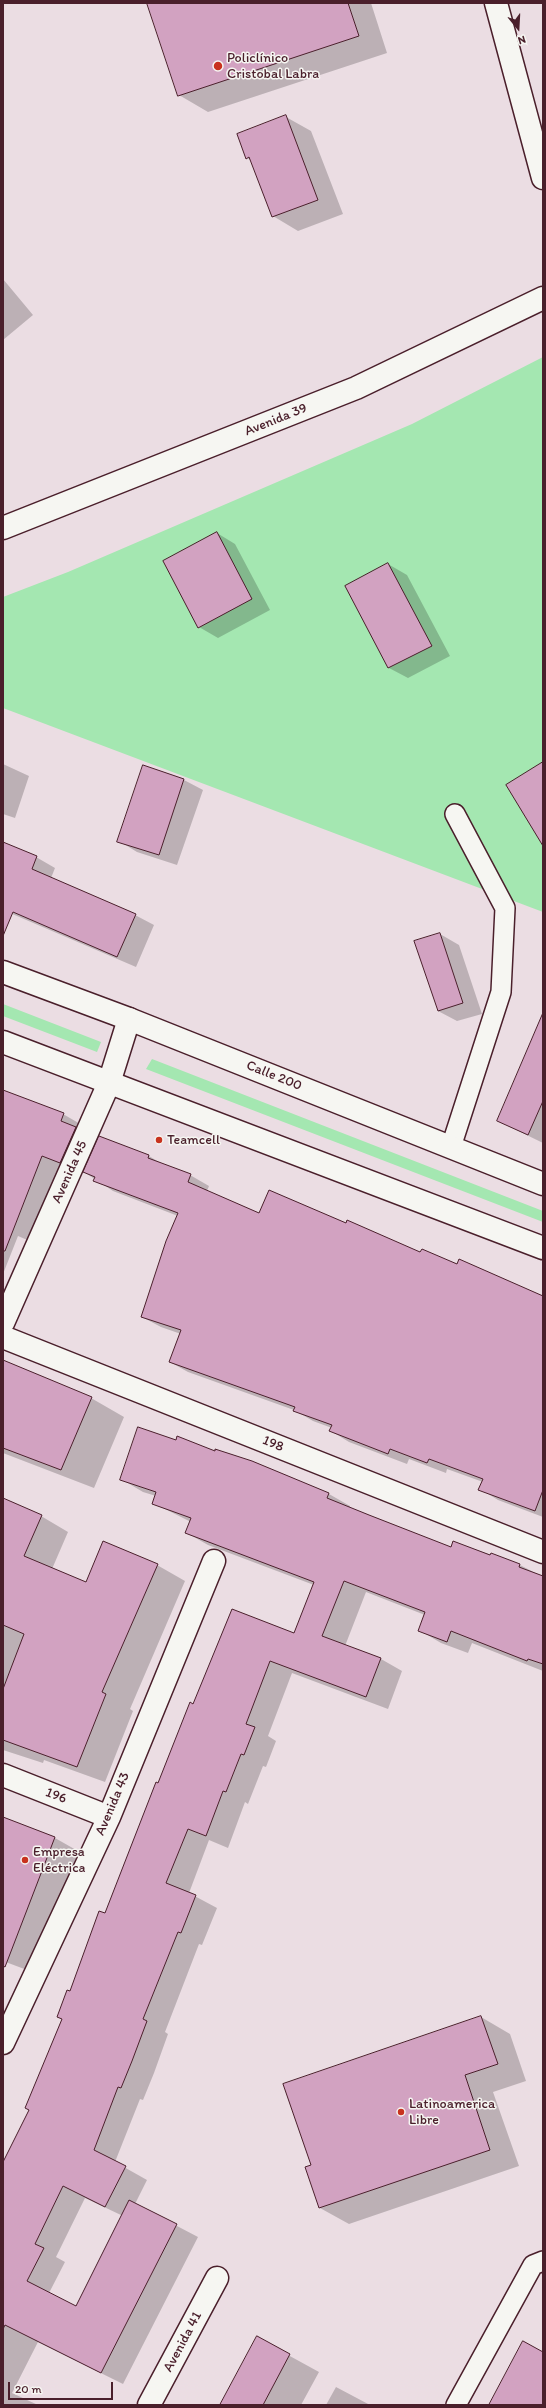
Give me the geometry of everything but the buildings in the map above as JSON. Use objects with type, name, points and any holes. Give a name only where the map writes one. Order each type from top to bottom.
[{"type":"street","points":[[496,3],[543,178]]},
{"type":"street","name":"Avenida 39","points":[[3,528],[356,388],[543,298]]},
{"type":"street","name":"Calle 200","points":[[3,972],[129,1019],[543,1184]]},
{"type":"street","name":"Avenida 45","points":[[3,1322],[109,1083],[129,1019]]},
{"type":"street","points":[[3,1042],[543,1248]]},
{"type":"street","name":"198","points":[[3,1337],[543,1552]]},
{"type":"street","name":"Avenida 43","points":[[3,2043],[109,1817],[214,1561]]},
{"type":"street","name":"196","points":[[3,1775],[109,1817]]},
{"type":"street","name":"Avenida 41","points":[[149,2405],[217,2278]]},
{"type":"lane","points":[[451,1147],[500,992],[505,908],[455,814]]},
{"type":"lane","points":[[456,2405],[533,2265],[543,2261]]},
{"type":"green space","points":[[543,357],[543,912],[3,708],[3,597],[68,572],[412,424]]},
{"type":"green space","points":[[3,1004],[101,1042],[97,1052],[3,1016]]},
{"type":"green space","points":[[152,1059],[543,1211],[543,1222],[146,1069]]},
{"type":"place","name":"Policlínico Cristobal Labra","points":[[218,66]]},
{"type":"place","name":"Teamcell","points":[[159,1140]]},
{"type":"place","name":"Empresa Eléctrica","points":[[25,1860]]},
{"type":"place","name":"Latinoamerica Libre","points":[[401,2112]]}]
